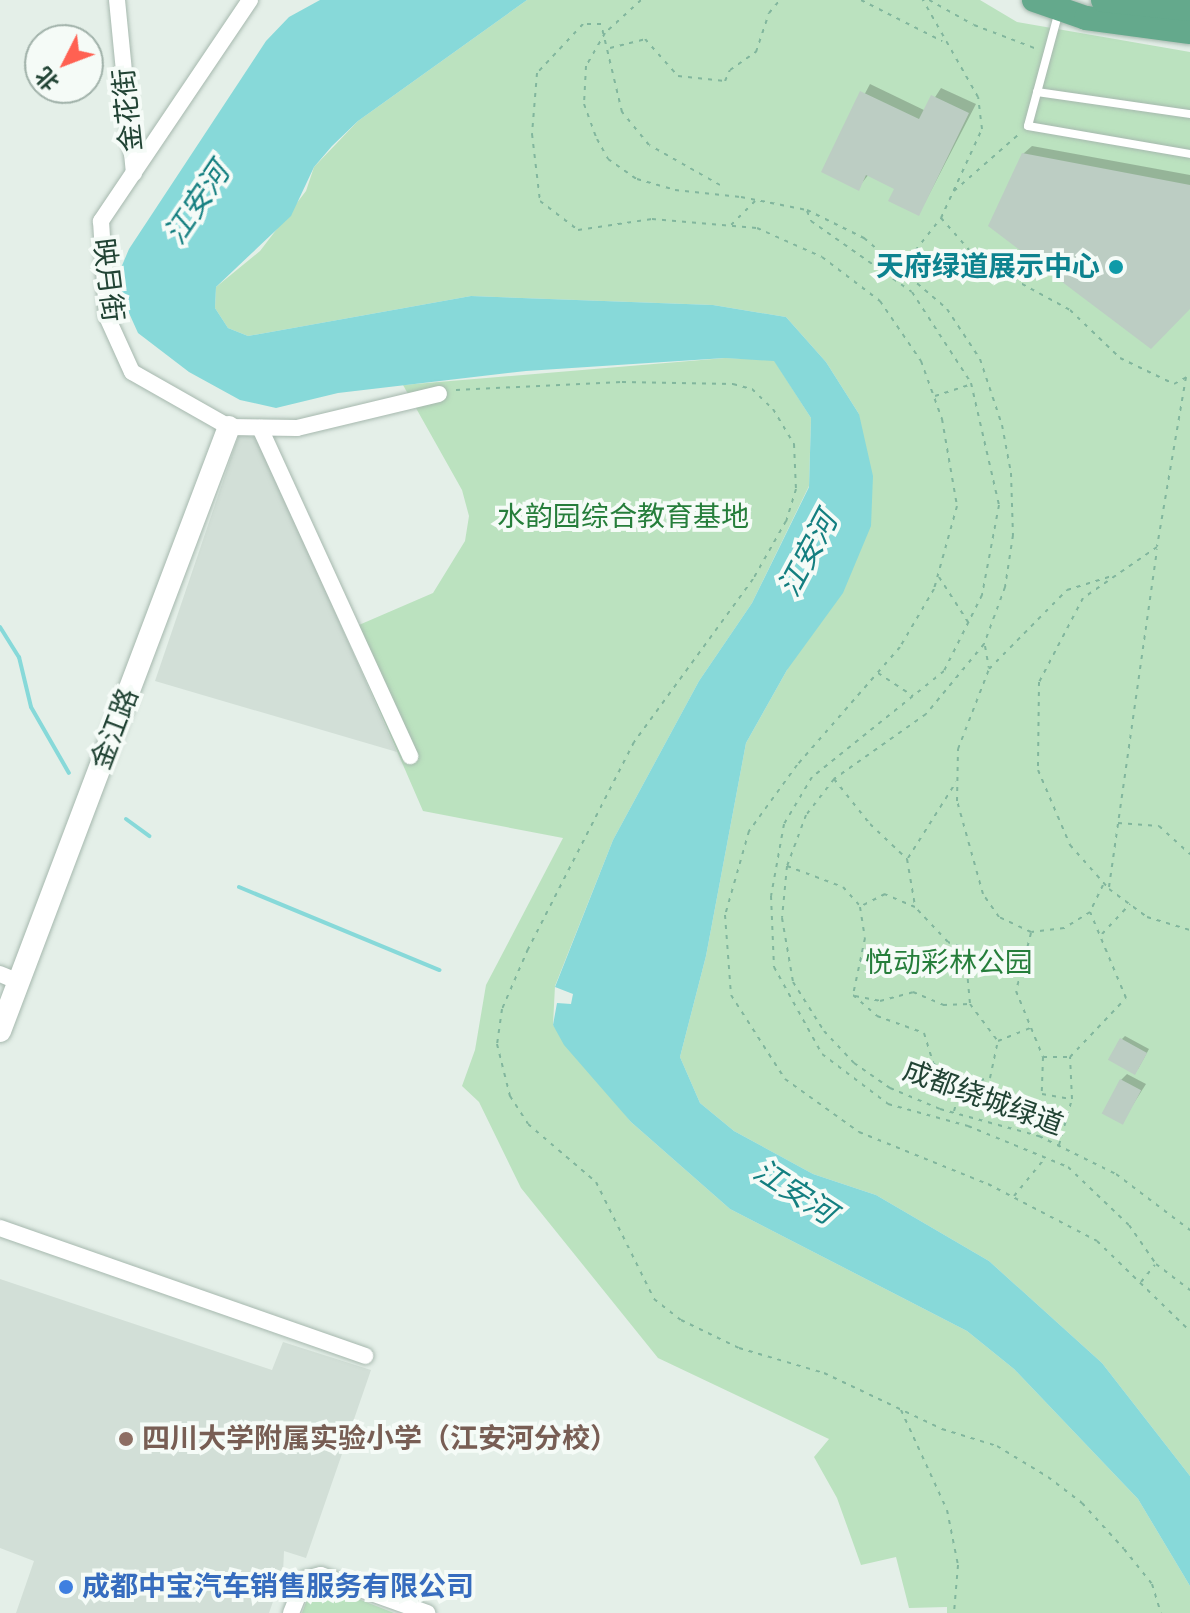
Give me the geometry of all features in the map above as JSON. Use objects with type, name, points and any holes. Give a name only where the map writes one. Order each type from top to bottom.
[{"type":"main road","points":[[1034,0],[1086,18],[1190,32]]},
{"type":"main road","points":[[1103,0],[1190,9]]},
{"type":"street","name":"金花街","points":[[117,0],[134,173]]},
{"type":"street","name":"映月街","points":[[250,0],[101,221],[107,317],[132,372],[229,427],[297,428],[439,394]]},
{"type":"street","name":"金江路","points":[[0,1031],[10,978],[229,427]]},
{"type":"street","points":[[260,428],[410,756]]},
{"type":"street","points":[[0,1228],[365,1356]]},
{"type":"street","points":[[291,1613],[305,1579],[321,1575],[427,1613]]},
{"type":"lane","points":[[1060,9],[1028,126],[1190,154]]},
{"type":"lane","points":[[1037,92],[1190,114]]},
{"type":"path","name":"成都绕城绿道","points":[[641,0],[605,33],[586,66],[584,104],[608,159],[637,179],[675,190],[741,197],[806,210],[864,238],[902,267],[947,309],[980,359],[1002,425],[1011,473],[1013,535],[1005,587],[984,644],[926,714],[834,779],[806,815],[787,866],[782,918],[793,982],[824,1031],[854,1063],[890,1088],[1059,1146],[1116,1174],[1190,1230]]},
{"type":"path","points":[[608,49],[645,39],[678,76],[725,81],[730,70],[756,52],[769,13],[780,0]]},
{"type":"path","points":[[861,0],[942,41]]},
{"type":"path","points":[[902,267],[941,218],[982,129],[978,97],[942,41],[923,0]]},
{"type":"path","points":[[929,0],[974,25],[1048,53]]},
{"type":"path","points":[[720,185],[649,145],[622,112],[601,24],[583,24],[537,73],[532,134],[540,201],[578,230],[652,219],[757,228],[822,257],[880,301],[921,361],[934,396],[957,506],[938,575],[900,647],[749,831],[725,915],[731,995],[785,1079],[859,1132],[1014,1197],[1097,1241],[1190,1331]]},
{"type":"path","points":[[953,192],[1028,126]]},
{"type":"path","points":[[730,225],[756,200]]},
{"type":"path","points":[[806,210],[811,221],[912,292],[971,383],[999,505],[982,595],[944,671],[812,777],[784,824],[771,896],[774,967],[822,1054],[888,1104],[968,1126],[1068,1167],[1129,1225],[1156,1264],[1190,1290]]},
{"type":"path","points":[[941,218],[978,260],[1070,310],[1120,358],[1174,384],[1188,376]]},
{"type":"path","points":[[1109,889],[1157,547],[1188,376]]},
{"type":"path","points":[[439,394],[622,382],[733,384],[752,389],[788,426],[796,489],[786,521],[753,579],[634,742],[502,1009],[500,1070],[528,1124],[596,1182],[654,1299],[710,1337],[824,1373],[901,1409],[997,1446],[1082,1503],[1152,1584],[1161,1613]]},
{"type":"path","points":[[934,396],[971,383]]},
{"type":"path","points":[[1157,547],[1083,598],[1039,682],[1038,770],[1070,845],[1109,889],[1147,917],[1190,930]]},
{"type":"path","points":[[938,575],[969,623]]},
{"type":"path","points":[[1104,883],[1090,912],[1064,928],[1031,932],[999,917],[983,894],[957,801],[958,749],[989,669],[1067,590],[1117,575]]},
{"type":"path","points":[[984,644],[989,669]]},
{"type":"path","points":[[877,673],[914,697]]},
{"type":"path","points":[[834,779],[870,824],[907,859],[915,907]]},
{"type":"path","points":[[907,859],[957,780]]},
{"type":"path","points":[[1118,823],[1159,826],[1190,854]]},
{"type":"path","points":[[787,866],[843,887],[860,907],[865,938],[853,995]]},
{"type":"path","points":[[860,907],[885,894],[915,907],[948,942],[965,949],[1026,953]]},
{"type":"path","points":[[1101,935],[1130,904]]},
{"type":"path","points":[[1059,1146],[1072,1099],[1070,1057],[1126,998],[1090,912]]},
{"type":"path","points":[[1031,932],[1016,991],[1043,1057],[1042,1094],[1072,1099]]},
{"type":"path","points":[[961,1085],[990,1078],[998,1041],[970,1004],[965,949]]},
{"type":"path","points":[[853,995],[880,1001],[913,992],[943,1005],[970,1004]]},
{"type":"path","points":[[853,995],[877,1016],[924,1033],[933,1063],[961,1085]]},
{"type":"path","points":[[998,1041],[1030,1028]]},
{"type":"path","points":[[1043,1057],[1070,1057]]},
{"type":"path","points":[[953,1112],[961,1085]]},
{"type":"path","points":[[1014,1197],[1045,1158]]},
{"type":"path","points":[[1141,1283],[1156,1264]]},
{"type":"path","points":[[901,1409],[947,1510],[958,1565],[954,1613]]},
{"type":"shaded area","points":[[239,434],[258,438],[397,752],[155,681]]},
{"type":"shaded area","name":"四川大学附属实验小学（江安河分校）","points":[[0,1279],[272,1370],[283,1342],[371,1370],[306,1558],[284,1551],[283,1573],[269,1613],[16,1613],[34,1561],[0,1548]]},
{"type":"green space","name":"悦动彩林公园","points":[[527,0],[980,0],[1017,22],[1190,52],[1190,1476],[1102,1363],[989,1261],[876,1195],[813,1174],[734,1131],[700,1103],[680,1057],[706,956],[746,743],[787,670],[859,414],[826,362],[786,317],[713,305],[471,296],[248,336],[228,328],[215,308],[216,287],[260,251],[306,191],[314,167],[358,121]]},
{"type":"green space","name":"水韵园综合教育基地","points":[[725,358],[774,360],[811,418],[809,486],[752,603],[699,681],[613,840],[555,986],[553,1025],[631,1122],[730,1209],[967,1331],[1014,1369],[1138,1499],[1190,1586],[1190,1613],[947,1613],[947,1607],[909,1608],[896,1557],[861,1565],[837,1498],[814,1457],[829,1439],[658,1358],[521,1188],[479,1102],[462,1086],[475,1050],[486,985],[563,838],[423,811],[345,631],[433,593],[465,541],[469,516],[462,490],[403,385]]},
{"type":"green space","points":[[323,1585],[394,1613],[302,1613],[309,1594]]},
{"type":"water","name":"江安河","points":[[320,0],[527,0],[358,121],[332,146],[314,167],[291,216],[216,287],[215,308],[228,328],[248,336],[471,296],[713,305],[786,317],[826,362],[859,414],[873,476],[871,526],[843,593],[787,670],[746,743],[706,956],[680,1057],[700,1103],[734,1131],[813,1174],[876,1195],[989,1261],[1102,1363],[1190,1476],[1190,1586],[1138,1499],[1014,1369],[967,1331],[730,1209],[631,1122],[564,1045],[553,1025],[557,1003],[571,1004],[573,994],[555,987],[613,840],[699,681],[752,603],[809,487],[811,418],[774,361],[725,358],[526,371],[338,393],[276,408],[240,400],[189,372],[138,333],[115,282],[129,249],[266,41],[289,17]]},
{"type":"building","name":"天府绿道展示中心","points":[[860,91],[919,119],[931,95],[969,113],[919,216],[888,201],[894,189],[866,175],[859,191],[821,172]]},
{"type":"building","name":"天府绿道展示中心","points":[[1022,153],[1190,185],[1190,309],[1151,349],[988,226]]},
{"type":"building","points":[[1120,1038],[1147,1053],[1135,1075],[1108,1060]]},
{"type":"building","points":[[1120,1079],[1141,1090],[1123,1125],[1102,1113]]},
{"type":"waterway","points":[[0,627],[19,657],[31,707],[69,773]]},
{"type":"waterway","points":[[126,819],[149,836]]},
{"type":"waterway","points":[[239,887],[439,970]]},
{"type":"place","name":"天府绿道展示中心","points":[[1116,267]]},
{"type":"place","name":"四川大学附属实验小学（江安河分校）","points":[[126,1439]]},
{"type":"place","name":"成都中宝汽车销售服务有限公司","points":[[66,1587]]}]
